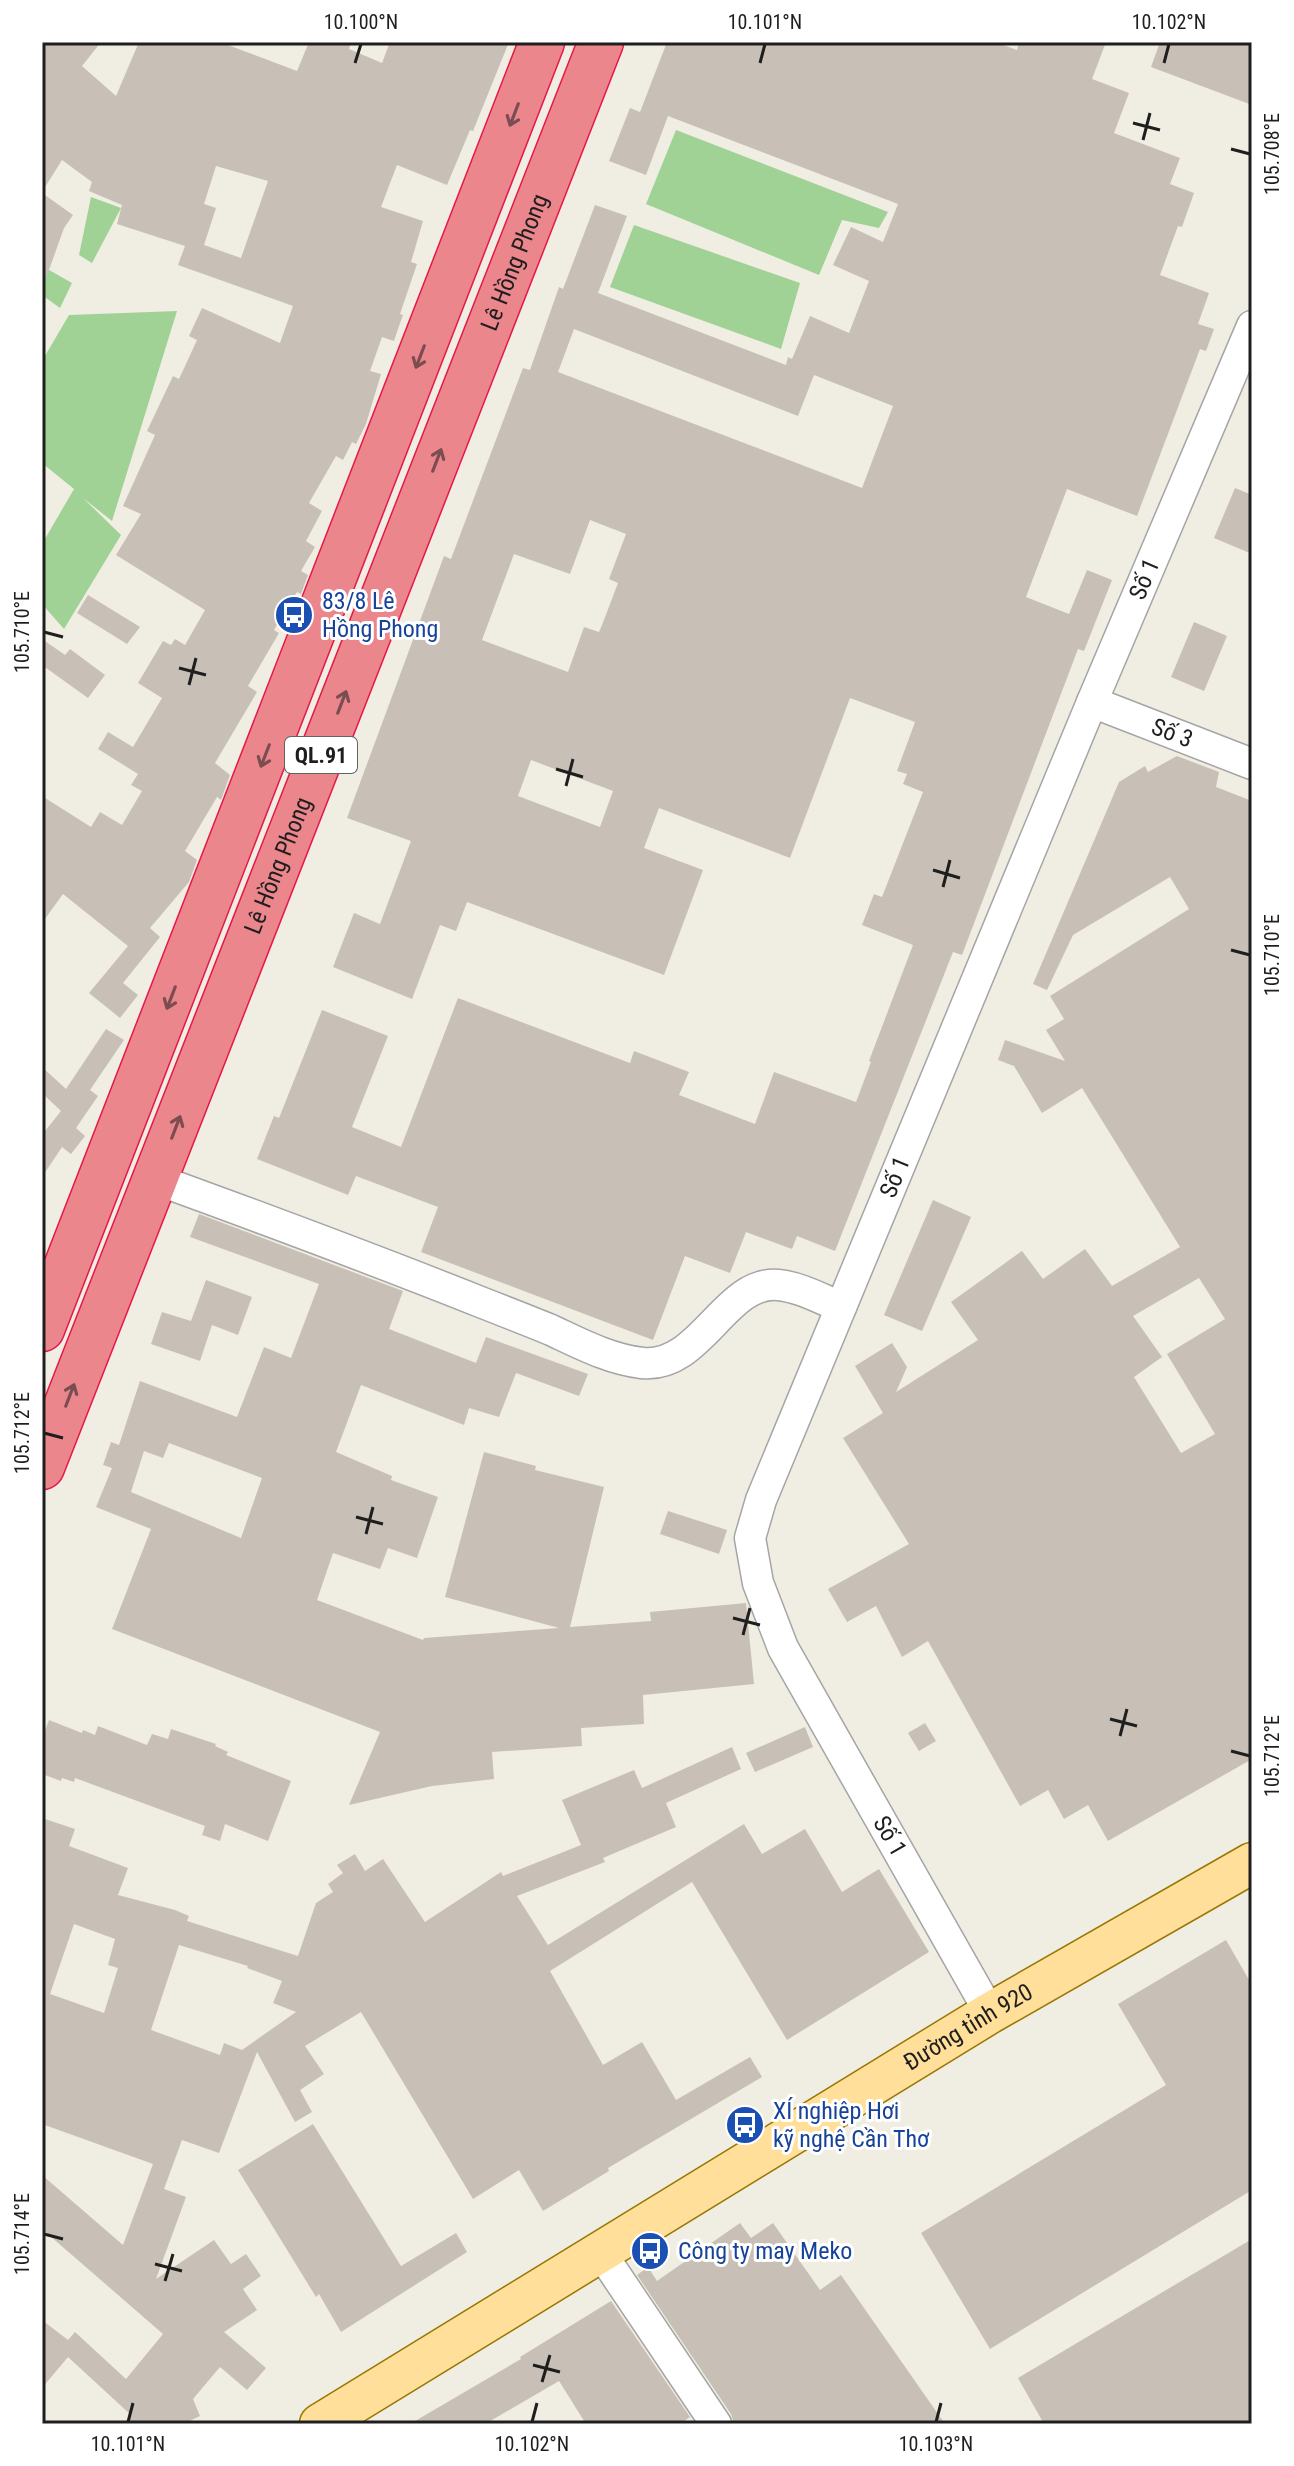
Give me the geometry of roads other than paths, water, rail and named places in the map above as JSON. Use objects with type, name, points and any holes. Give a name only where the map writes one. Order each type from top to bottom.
[{"type":"highway","name":"QL.91","points":[[42,1329],[542,42]]},
{"type":"highway","name":"Lê Hồng Phong","points":[[42,1467],[601,42]]},
{"type":"main road","name":"Đường tỉnh 920","points":[[320,2424],[990,2013],[1252,1863]]},
{"type":"street","name":"Số 1","points":[[990,2013],[783,1648],[758,1583],[750,1538],[761,1500],[1092,702],[1252,326]]},
{"type":"street","name":"Số 3","points":[[1092,702],[1252,764]]},
{"type":"street","points":[[155,1179],[354,1251],[550,1330],[598,1353],[644,1363],[670,1360],[695,1344],[724,1311],[755,1290],[776,1285],[799,1290],[841,1307]]},
{"type":"street","points":[[601,2253],[716,2424]]},
{"type":"place","name":"83/8 Lê Hồng Phong","points":[[294,615]]},
{"type":"place","name":"XÍ nghiệp Hơi kỹ nghệ Cần Thơ","points":[[745,2125]]},
{"type":"place","name":"Công ty may Meko","points":[[650,2251]]}]
